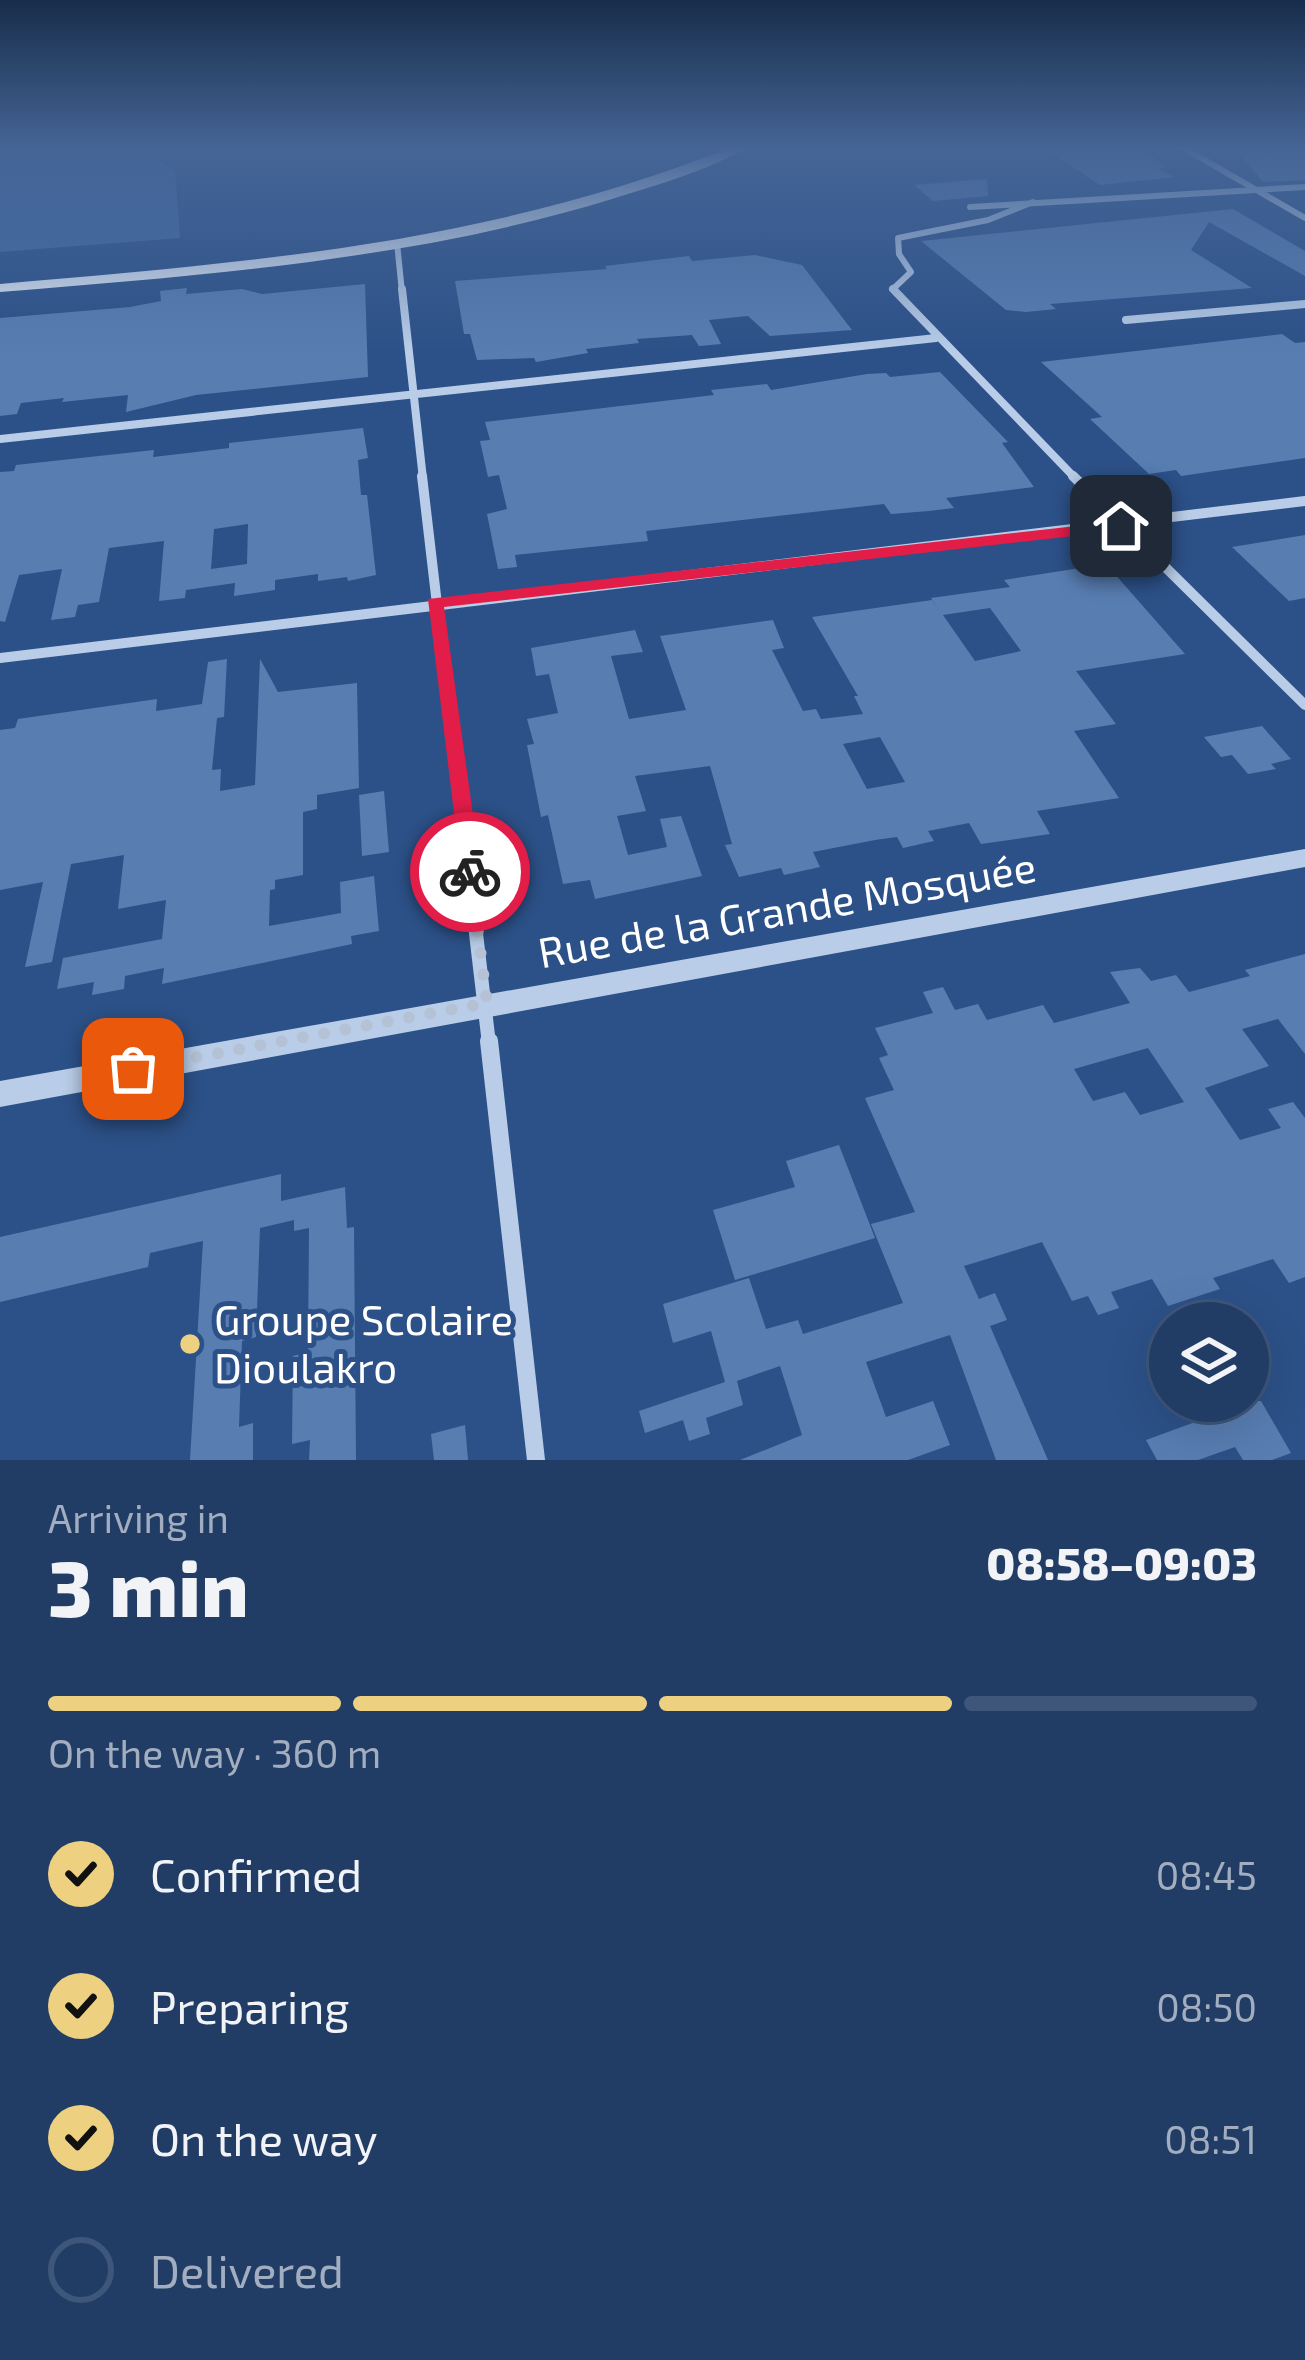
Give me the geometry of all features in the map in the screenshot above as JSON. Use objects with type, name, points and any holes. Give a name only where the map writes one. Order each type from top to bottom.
[{"type":"main road","points":[[0,288],[159,274],[397,243],[531,215]]},
{"type":"street","points":[[1015,215],[945,224],[898,238],[899,254],[911,272],[893,289],[1121,526],[1305,705]]},
{"type":"street","points":[[397,243],[434,603],[487,1003],[536,1460]]},
{"type":"street","points":[[1126,320],[1305,304]]},
{"type":"street","points":[[0,439],[936,338]]},
{"type":"street","points":[[0,658],[1305,501]]},
{"type":"street","name":"Rue de la Grande Mosquée","points":[[0,1094],[1305,858]]},
{"type":"shaded area","points":[[0,215],[178,215],[180,238],[0,252]]},
{"type":"building","points":[[1173,215],[1244,215],[1305,251],[1305,276],[1209,222],[1191,250],[1252,288],[1050,304],[1056,309],[1026,312],[1006,310],[921,241]]},
{"type":"building","points":[[755,255],[802,265],[852,330],[770,336],[748,316],[709,320],[721,344],[699,346],[692,335],[637,339],[639,343],[586,349],[588,353],[536,362],[534,358],[477,360],[470,334],[464,334],[455,281],[607,269],[605,266],[689,256],[692,261]]},
{"type":"building","points":[[365,284],[368,377],[196,395],[126,412],[128,395],[62,402],[64,398],[21,403],[17,414],[0,416],[0,318],[130,307],[161,301],[160,291],[187,288],[186,294],[242,289],[262,294]]},
{"type":"building","points":[[1282,334],[1295,343],[1305,342],[1305,458],[1181,476],[1176,470],[1149,474],[1090,419],[1102,417],[1041,362]]},
{"type":"building","points":[[940,372],[1008,442],[1002,443],[1034,487],[946,498],[954,508],[929,511],[891,514],[884,504],[646,531],[648,541],[515,555],[517,567],[498,569],[487,514],[507,509],[499,475],[488,477],[480,441],[490,440],[485,422],[714,395],[711,390],[767,384],[771,390],[867,374],[890,377]]},
{"type":"building","points":[[363,428],[368,458],[358,460],[361,495],[367,495],[376,575],[348,581],[347,577],[318,581],[318,574],[275,580],[275,590],[234,596],[235,583],[186,590],[185,598],[159,601],[164,541],[109,548],[99,602],[78,605],[75,617],[51,620],[62,569],[19,575],[5,622],[0,621],[0,472],[14,471],[16,465],[154,450],[153,457],[229,448],[229,443]],"holes":[[[248,524],[247,564],[211,569],[214,529]]]},
{"type":"building","points":[[1305,535],[1305,598],[1289,601],[1232,547]]},
{"type":"building","points":[[1106,564],[1185,654],[1076,671],[1116,724],[1074,731],[1119,798],[1037,811],[1050,834],[981,844],[969,823],[928,831],[934,841],[903,848],[897,837],[875,840],[813,852],[820,867],[784,875],[781,868],[739,877],[725,845],[732,844],[710,766],[635,776],[646,811],[617,816],[628,855],[667,847],[660,819],[681,816],[702,876],[595,899],[590,880],[563,884],[548,815],[541,817],[527,745],[534,744],[527,719],[558,713],[549,674],[536,676],[531,648],[635,630],[643,652],[611,656],[629,719],[686,710],[660,636],[773,620],[784,648],[772,650],[803,711],[816,709],[821,719],[863,714],[854,696],[858,696],[812,617],[932,600],[939,610],[931,598],[1010,587],[1004,580]],"holes":[[[990,608],[1021,651],[975,661],[943,615]],[[880,737],[905,782],[867,789],[843,744]]]},
{"type":"building","points":[[227,659],[224,717],[217,718],[212,770],[221,769],[220,791],[255,785],[260,659],[278,692],[357,683],[359,788],[317,795],[317,809],[303,812],[303,875],[275,880],[275,889],[270,890],[269,926],[341,913],[340,882],[374,876],[379,931],[351,936],[352,944],[162,984],[164,968],[125,976],[124,989],[92,995],[94,982],[57,989],[63,958],[162,939],[166,900],[118,909],[124,855],[71,864],[52,962],[25,967],[43,882],[0,890],[0,730],[15,728],[18,719],[157,699],[156,711],[202,704],[208,662]]},
{"type":"building","points":[[1262,726],[1291,759],[1271,764],[1276,769],[1248,774],[1232,755],[1221,757],[1204,737]]},
{"type":"building","points":[[384,791],[389,852],[362,856],[359,795]]},
{"type":"building","points":[[1305,954],[1305,1054],[1278,1019],[1242,1029],[1269,1066],[1205,1088],[1240,1140],[1281,1128],[1268,1109],[1293,1102],[1305,1118],[1305,1277],[1289,1283],[1273,1259],[1213,1278],[1220,1289],[1180,1302],[1166,1302],[1152,1279],[1111,1292],[1119,1308],[1098,1315],[1088,1296],[1072,1301],[1042,1242],[964,1266],[979,1299],[995,1293],[1007,1320],[990,1326],[1048,1460],[996,1460],[950,1335],[866,1362],[886,1417],[933,1401],[950,1445],[908,1460],[740,1460],[802,1435],[780,1366],[737,1381],[743,1405],[706,1418],[710,1434],[689,1441],[683,1420],[645,1433],[639,1411],[725,1382],[711,1331],[673,1343],[663,1304],[749,1278],[766,1329],[798,1320],[803,1334],[903,1303],[871,1224],[915,1212],[865,1098],[894,1090],[879,1058],[888,1055],[875,1028],[933,1013],[923,992],[943,987],[955,1010],[978,1004],[987,1020],[1043,1005],[1054,1023],[1130,1003],[1110,972],[1140,968],[1151,981],[1176,975],[1189,992],[1250,976],[1245,970]],"holes":[[[1148,1048],[1184,1102],[1140,1115],[1125,1092],[1093,1101],[1074,1069]]]},
{"type":"building","points":[[839,1145],[875,1238],[735,1280],[713,1210],[795,1187],[786,1161]]},
{"type":"building","points":[[281,1174],[281,1201],[345,1187],[347,1228],[354,1227],[356,1460],[309,1460],[310,1440],[292,1444],[293,1356],[308,1352],[309,1228],[294,1231],[294,1220],[260,1228],[256,1337],[242,1341],[239,1427],[253,1423],[253,1460],[190,1460],[203,1241],[150,1253],[148,1267],[0,1302],[0,1237]]},
{"type":"building","points":[[1269,1415],[1291,1453],[1272,1460],[1243,1460],[1235,1447],[1198,1460],[1157,1460],[1146,1440],[1195,1422],[1269,1422]]},
{"type":"building","points":[[465,1425],[468,1460],[434,1460],[431,1434]]},
{"type":"way so far","points":[[133,1069],[487,1003],[470,872]]},
{"type":"place","name":"Groupe Scolaire Dioulakro","points":[[190,1344]]},
{"type":"route","points":[[470,872],[434,603],[1121,526]]}]
